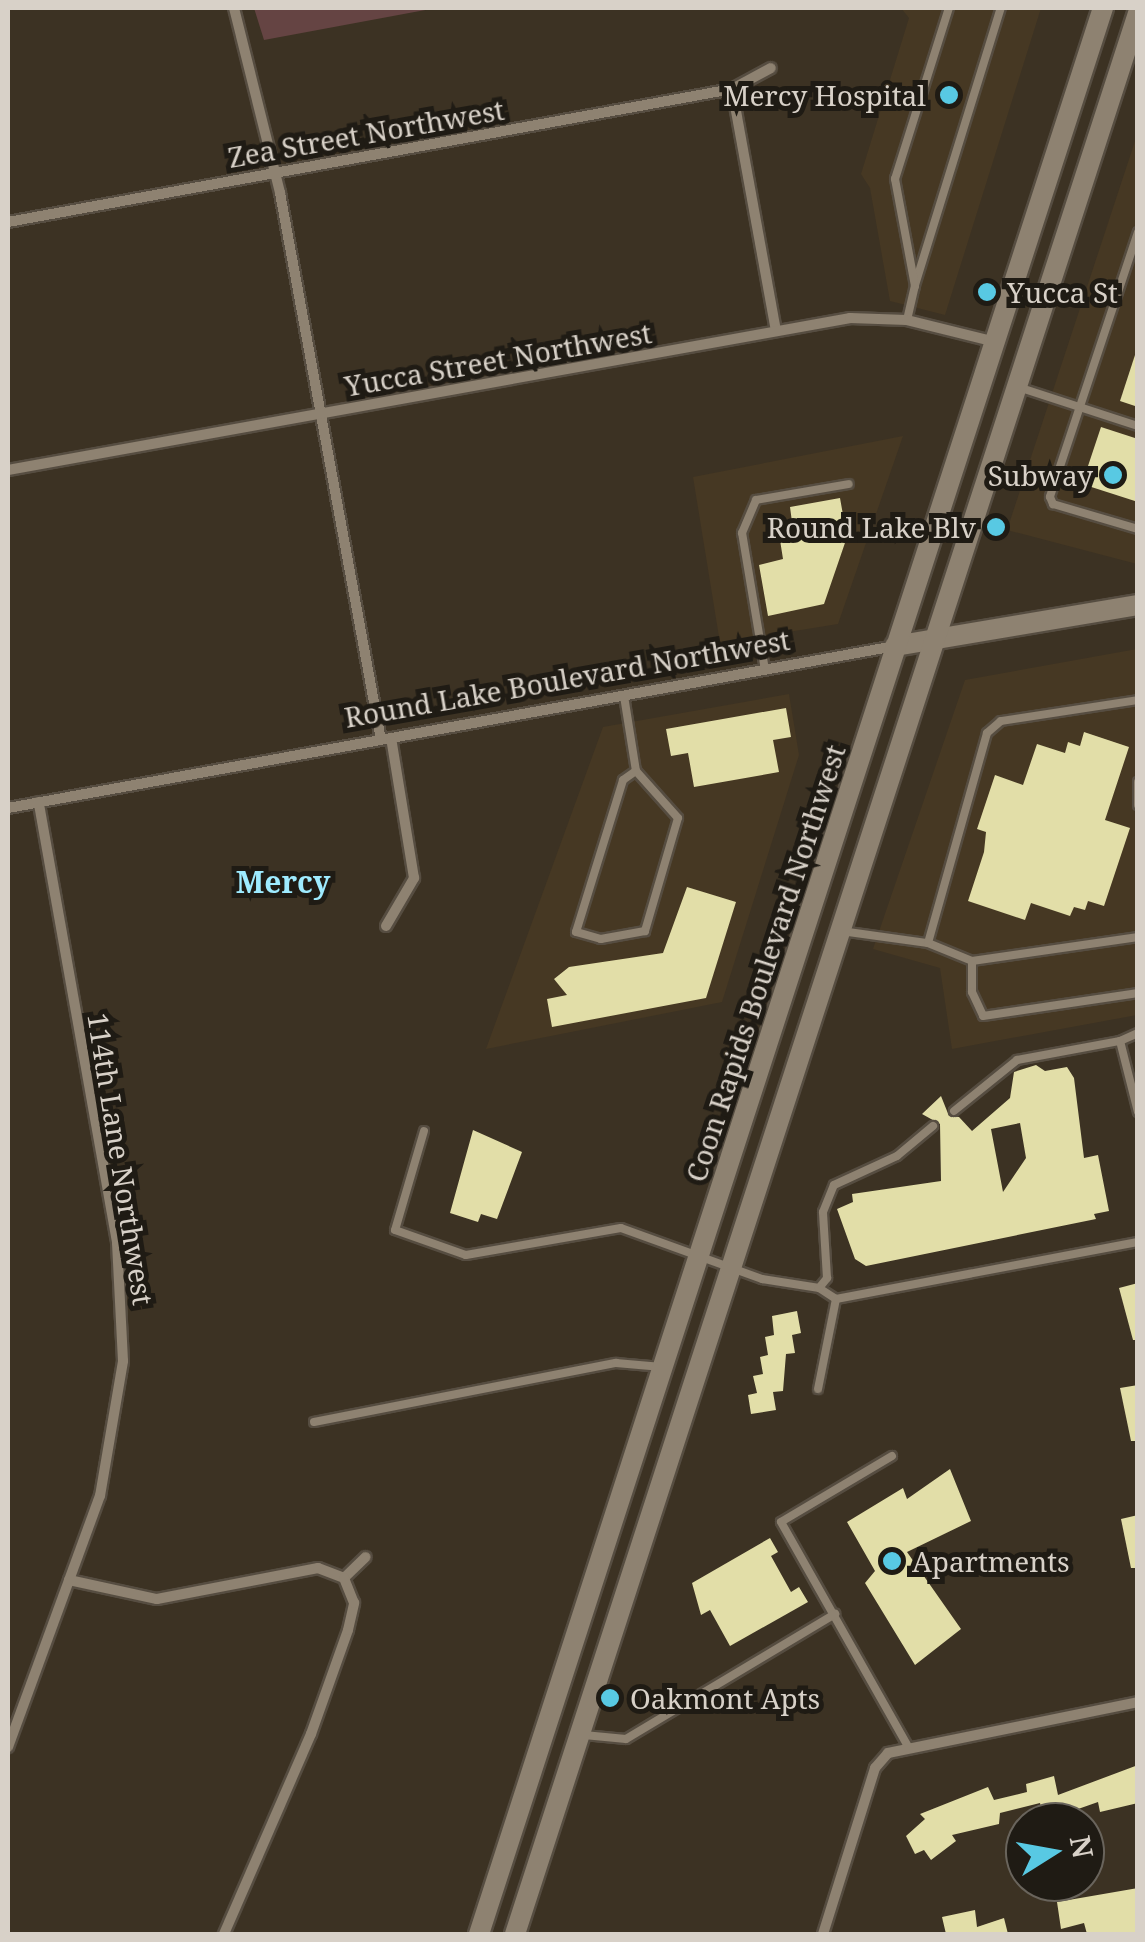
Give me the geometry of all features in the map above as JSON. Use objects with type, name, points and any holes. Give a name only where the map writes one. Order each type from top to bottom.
[{"type":"main road","name":"Coon Rapids Boulevard Northwest","points":[[478,1934],[1103,8]]},
{"type":"main road","points":[[515,1934],[1137,19]]},
{"type":"main road","name":"Round Lake Boulevard Northwest","points":[[895,646],[1138,605]]},
{"type":"street","points":[[234,8],[273,173],[414,878],[386,926]]},
{"type":"street","name":"Zea Street Northwest","points":[[8,222],[732,89],[772,68]]},
{"type":"street","points":[[732,89],[776,330]]},
{"type":"street","name":"Yucca Street Northwest","points":[[8,470],[850,318],[907,320],[996,342]]},
{"type":"street","name":"Round Lake Boulevard Northwest","points":[[8,808],[895,646]]},
{"type":"street","name":"114th Lane Northwest","points":[[8,1747],[100,1496],[118,1413],[124,1316],[111,1204],[39,802]]},
{"type":"street","points":[[344,1578],[366,1558]]},
{"type":"street","points":[[70,1580],[157,1599],[318,1568],[344,1578],[354,1602],[348,1630],[311,1734],[248,1867],[224,1934]]},
{"type":"street","points":[[823,1934],[875,1768],[907,1745],[1138,1702]]},
{"type":"lane","points":[[915,286],[895,179],[949,8]]},
{"type":"lane","points":[[907,320],[1001,8]]},
{"type":"lane","points":[[1138,232],[1078,407],[1053,504],[1138,529]]},
{"type":"lane","points":[[1018,388],[1138,426]]},
{"type":"lane","points":[[764,670],[742,533],[756,500],[849,484]]},
{"type":"lane","points":[[624,696],[636,770],[678,818],[645,931],[601,939],[576,932],[622,780],[636,770]]},
{"type":"lane","points":[[928,943],[987,734],[1001,721],[1138,700]]},
{"type":"lane","points":[[1138,782],[1138,805]]},
{"type":"lane","points":[[841,931],[928,943],[972,961],[1138,937]]},
{"type":"lane","points":[[972,961],[972,992],[983,1016],[1138,993]]},
{"type":"lane","points":[[954,1110],[1017,1060],[1120,1041],[1138,1033]]},
{"type":"lane","points":[[1120,1041],[1138,1112]]},
{"type":"lane","points":[[820,1288],[827,1278],[823,1212],[834,1185],[896,1156],[933,1126]]},
{"type":"lane","points":[[424,1130],[395,1230],[466,1255],[603,1228],[637,1232],[733,1268],[820,1288],[836,1299],[1138,1242]]},
{"type":"lane","points":[[818,1389],[836,1299]]},
{"type":"lane","points":[[314,1422],[616,1363],[662,1367]]},
{"type":"lane","points":[[892,1456],[780,1522],[907,1745]]},
{"type":"lane","points":[[579,1735],[626,1738],[835,1614]]},
{"type":"shaded area","points":[[254,8],[436,8],[264,40]]},
{"type":"shaded area","name":"Mercy Hospital","points":[[901,8],[1041,8],[945,315],[890,301],[870,188],[861,174],[909,18]]},
{"type":"shaded area","points":[[1137,135],[1137,564],[1007,530]]},
{"type":"shaded area","points":[[903,436],[838,624],[720,643],[693,477]]},
{"type":"shaded area","points":[[1137,649],[1137,1015],[952,1049],[940,968],[873,949],[965,680]]},
{"type":"shaded area","points":[[789,694],[799,755],[722,1002],[486,1049],[603,727]]},
{"type":"building","points":[[1135,355],[1138,356],[1138,407],[1120,401]]},
{"type":"building","points":[[1101,427],[1138,439],[1138,502],[1082,484]]},
{"type":"building","points":[[840,498],[847,537],[824,604],[768,616],[759,565],[783,559],[780,540],[794,537],[790,507]]},
{"type":"building","points":[[786,708],[791,737],[773,740],[779,772],[694,787],[688,753],[671,756],[666,729]]},
{"type":"building","points":[[1084,732],[1129,747],[1105,820],[1130,828],[1104,906],[1088,901],[1085,910],[1074,907],[1070,916],[1031,903],[1025,920],[968,901],[984,852],[986,832],[977,829],[995,775],[1023,785],[1037,744],[1065,753],[1068,742],[1080,746]]},
{"type":"building","points":[[687,887],[736,902],[706,998],[552,1027],[547,999],[567,995],[554,979],[569,967],[663,953]]},
{"type":"building","points":[[1036,1065],[1045,1071],[1067,1067],[1074,1078],[1084,1158],[1098,1155],[1109,1211],[1094,1214],[1096,1219],[866,1266],[855,1259],[837,1209],[853,1202],[852,1194],[941,1181],[940,1124],[922,1114],[941,1096],[949,1116],[959,1117],[972,1131],[1010,1098],[1014,1072]],"holes":[[[1020,1123],[1026,1158],[1003,1192],[991,1129]]]},
{"type":"building","points":[[473,1130],[522,1152],[497,1219],[481,1214],[478,1222],[450,1213]]},
{"type":"building","points":[[1138,1283],[1138,1340],[1133,1340],[1119,1288]]},
{"type":"building","points":[[797,1311],[801,1333],[792,1335],[795,1353],[786,1354],[783,1391],[773,1392],[776,1410],[751,1414],[748,1395],[757,1393],[753,1376],[763,1374],[760,1357],[768,1355],[765,1337],[774,1335],[772,1316]]},
{"type":"building","points":[[1138,1385],[1138,1441],[1131,1441],[1120,1388]]},
{"type":"building","name":"Apartments","points":[[950,1469],[971,1521],[907,1552],[961,1629],[915,1665],[865,1583],[875,1571],[847,1522],[903,1488],[907,1499]]},
{"type":"building","points":[[1138,1515],[1138,1568],[1131,1568],[1121,1519]]},
{"type":"building","points":[[770,1538],[778,1552],[771,1556],[791,1592],[799,1587],[808,1602],[730,1646],[710,1610],[701,1615],[692,1583]]},
{"type":"building","points":[[1138,1765],[1138,1803],[1105,1811],[1105,1802],[1005,1802],[999,1824],[952,1835],[956,1841],[931,1860],[924,1850],[915,1854],[906,1836],[925,1819],[920,1814],[988,1787],[994,1800],[1027,1792],[1026,1784],[1054,1776],[1058,1795]]},
{"type":"building","points":[[1138,1888],[1138,1932],[1087,1934],[1084,1923],[1061,1929],[1057,1902],[1105,1902],[1105,1894]]},
{"type":"building","points":[[975,1910],[977,1927],[1004,1918],[1008,1934],[946,1934],[942,1917]]},
{"type":"place","name":"Mercy Hospital","points":[[949,95]]},
{"type":"place","name":"Yucca St","points":[[987,292]]},
{"type":"place","name":"Subway","points":[[1113,475]]},
{"type":"place","name":"Round Lake Blv","points":[[996,527]]},
{"type":"place","name":"Apartments","points":[[892,1561]]},
{"type":"place","name":"Oakmont Apts","points":[[610,1698]]},
{"type":"district","name":"Mercy","points":[[283,882]]}]
